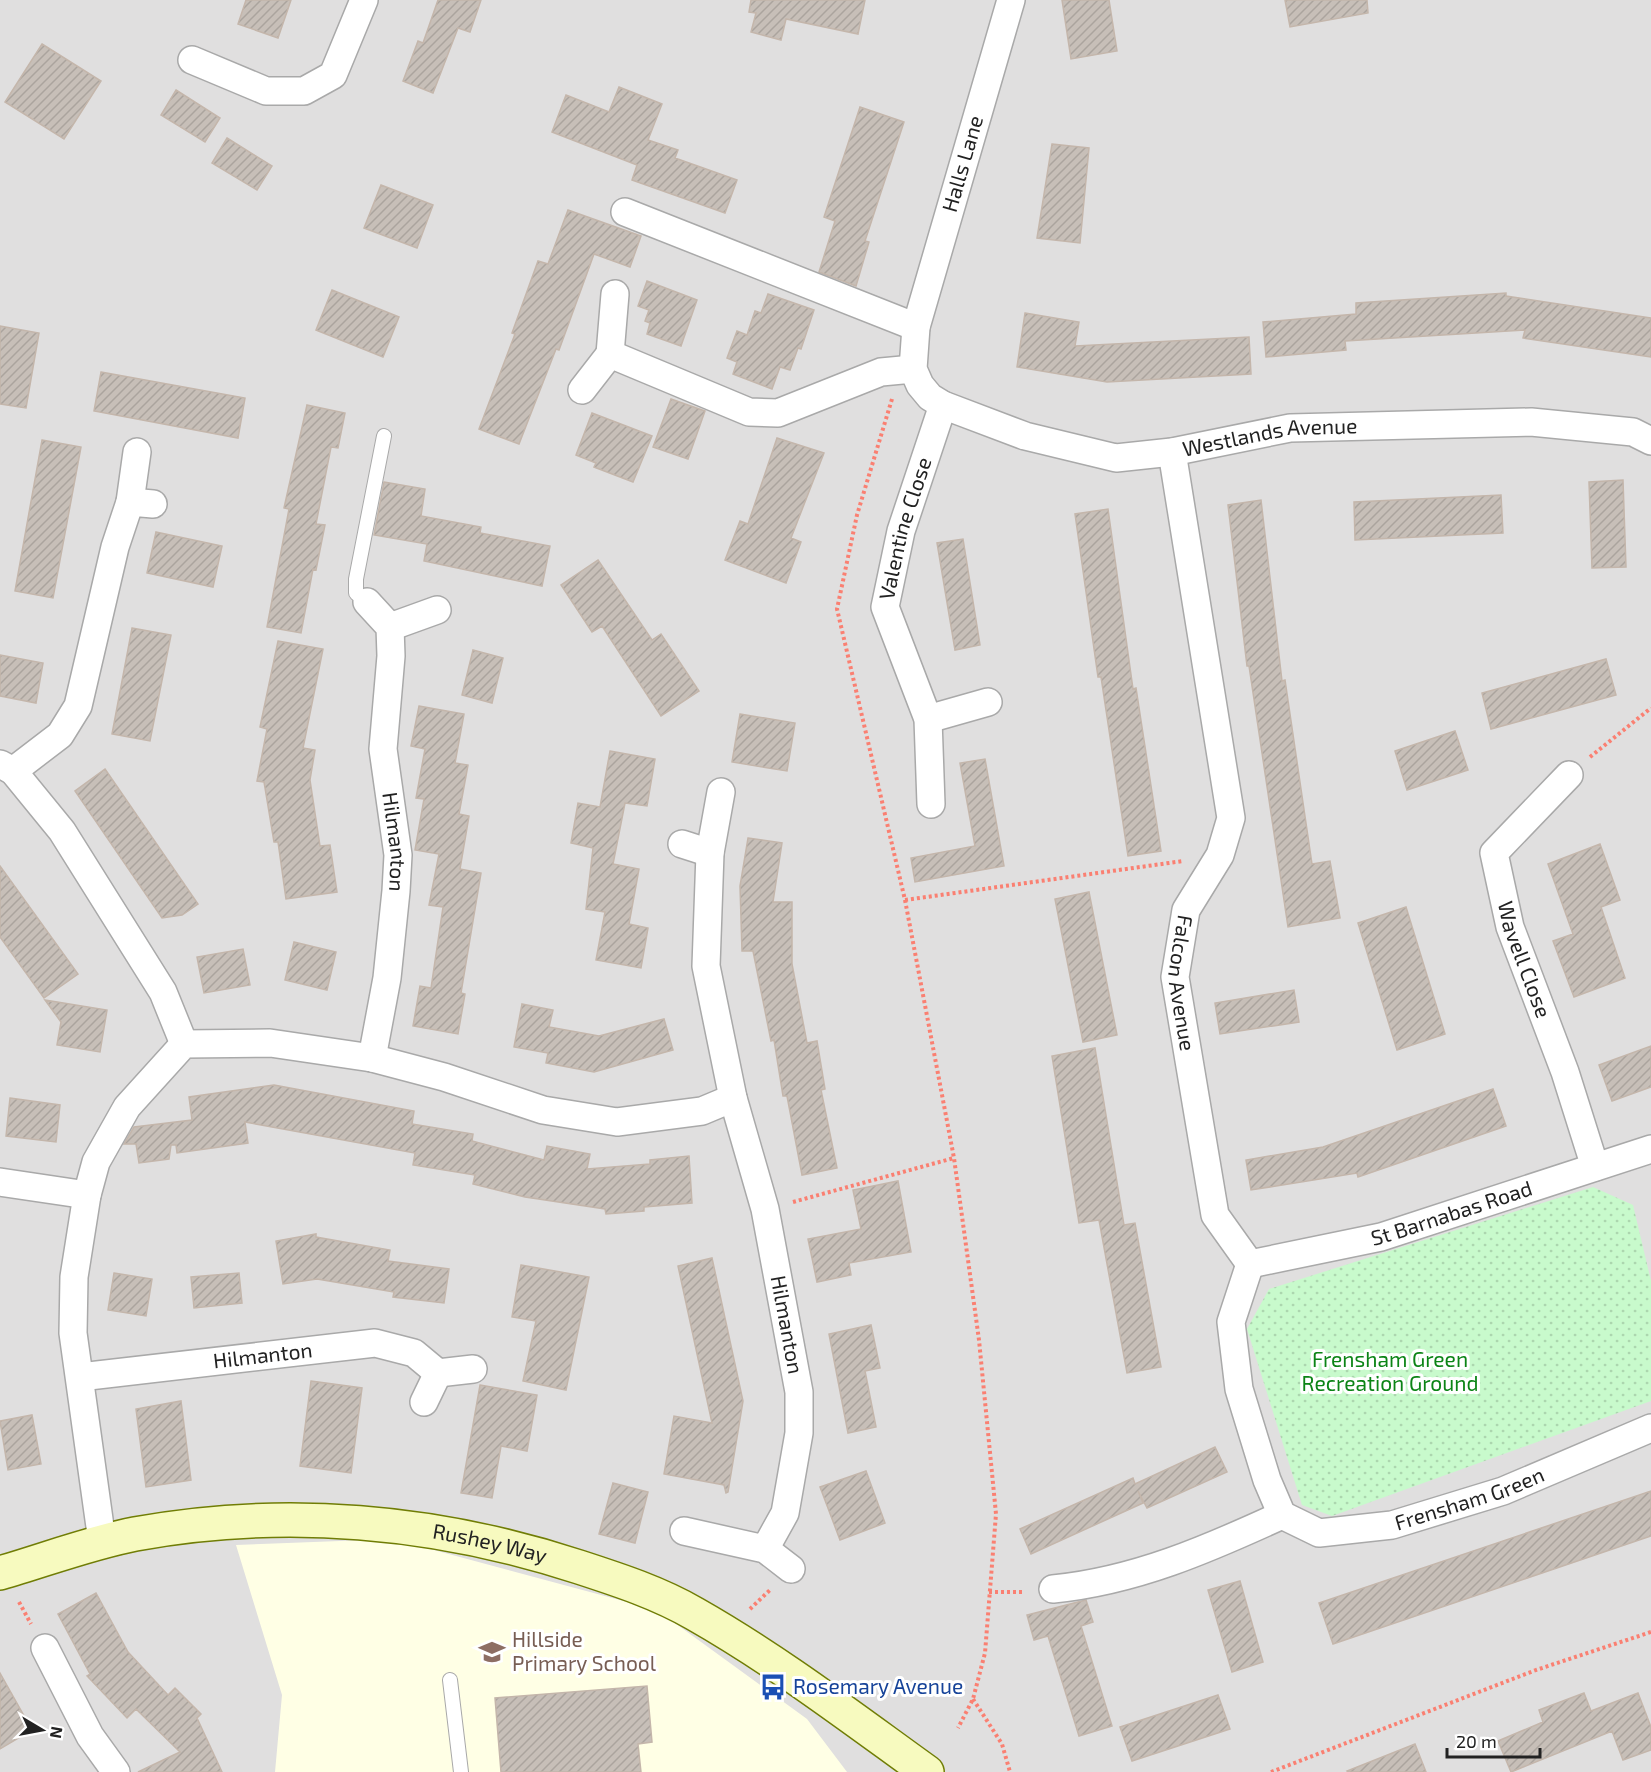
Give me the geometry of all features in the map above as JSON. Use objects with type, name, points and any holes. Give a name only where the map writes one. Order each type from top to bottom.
[{"type":"street","points":[[192,60],[266,92],[304,91],[333,75],[364,0]]},
{"type":"street","name":"Halls Lane","points":[[913,369],[916,327],[1011,0]]},
{"type":"street","points":[[625,212],[916,327]]},
{"type":"street","points":[[582,390],[610,354],[615,294]]},
{"type":"street","points":[[610,354],[749,412],[778,413],[881,372],[913,369]]},
{"type":"street","name":"Westlands Avenue","points":[[913,369],[920,385],[930,397],[943,405],[1025,436],[1116,458],[1172,452],[1290,428],[1531,422],[1633,432],[1651,441]]},
{"type":"street","name":"Valentine Close","points":[[931,804],[928,719],[885,607],[900,531],[943,405]]},
{"type":"street","points":[[137,452],[142,503],[115,547],[78,706],[60,735],[7,768],[63,831],[163,992],[184,1044]]},
{"type":"street","name":"Falcon Avenue","points":[[1172,452],[1232,818],[1220,855],[1186,910],[1175,977],[1215,1215],[1250,1264]]},
{"type":"street","points":[[367,602],[390,627],[436,610]]},
{"type":"street","name":"Hilmanton","points":[[372,1058],[387,978],[398,855],[383,749],[391,656],[390,627]]},
{"type":"street","points":[[928,719],[988,702]]},
{"type":"street","name":"Wavell Close","points":[[1569,775],[1494,853],[1510,927],[1564,1072],[1595,1167]]},
{"type":"street","name":"Hilmanton","points":[[721,792],[710,853],[706,966],[733,1098],[765,1209],[799,1392],[799,1433],[785,1513],[765,1549]]},
{"type":"street","points":[[682,844],[710,853]]},
{"type":"street","points":[[102,1541],[73,1333],[74,1277],[87,1195],[96,1162],[127,1107],[184,1044],[270,1043],[372,1058],[444,1077],[543,1110],[617,1122],[702,1111],[733,1098]]},
{"type":"street","name":"St Barnabas Road","points":[[1250,1264],[1381,1237],[1595,1167],[1649,1157]]},
{"type":"street","points":[[0,1182],[87,1195]]},
{"type":"street","points":[[1053,1588],[1086,1586],[1147,1571],[1282,1515],[1267,1480],[1239,1389],[1231,1322],[1250,1264]]},
{"type":"street","name":"Hilmanton","points":[[80,1377],[375,1343],[414,1353],[438,1373]]},
{"type":"street","points":[[424,1402],[438,1373],[473,1369]]},
{"type":"street","name":"Frensham Green","points":[[1282,1515],[1319,1533],[1392,1525],[1503,1491],[1651,1428]]},
{"type":"street","name":"Rushey Way","points":[[8,1585],[102,1541],[205,1524],[266,1520],[397,1525],[432,1529],[540,1554],[624,1582],[694,1613],[727,1633],[927,1772]]},
{"type":"street","points":[[684,1531],[765,1549],[791,1569]]},
{"type":"street","points":[[45,1648],[90,1736],[116,1772]]},
{"type":"lane","points":[[367,602],[356,593],[356,579],[384,436]]},
{"type":"lane","points":[[450,1680],[458,1730],[461,1772]]},
{"type":"path","points":[[913,369],[893,397],[857,515],[837,609],[905,900],[954,1158],[979,1340],[996,1514],[985,1653],[973,1699],[958,1728]]},
{"type":"path","points":[[1569,775],[1651,708]]},
{"type":"path","points":[[905,900],[1220,855]]},
{"type":"path","points":[[765,1209],[954,1158]]},
{"type":"path","points":[[727,1633],[791,1569]]},
{"type":"path","points":[[8,1585],[45,1648]]},
{"type":"path","points":[[989,1592],[1018,1593],[1053,1588]]},
{"type":"path","points":[[1272,1772],[1536,1670],[1651,1632]]},
{"type":"path","points":[[973,1699],[1002,1744],[1010,1772]]},
{"type":"shaded area","points":[[0,0],[1651,0],[1651,1772],[0,1772]]},
{"type":"shaded area","name":"Hillside Primary School","points":[[393,1539],[657,1610],[807,1719],[847,1772],[275,1772],[282,1695],[236,1545]]},
{"type":"green space","name":"Frensham Green Recreation Ground","points":[[1593,1187],[1633,1205],[1651,1281],[1651,1401],[1332,1516],[1302,1505],[1247,1329],[1269,1289]]},
{"type":"building","points":[[246,0],[291,0],[278,38],[238,24]]},
{"type":"building","points":[[438,0],[481,0],[470,32],[458,28],[433,93],[403,81],[418,41],[423,43]]},
{"type":"building","points":[[751,0],[865,0],[858,34],[786,19],[781,40],[751,32],[756,13],[749,12]]},
{"type":"building","points":[[1062,0],[1109,0],[1117,51],[1071,59]]},
{"type":"building","points":[[1285,0],[1367,0],[1368,13],[1290,27]]},
{"type":"building","points":[[42,44],[101,81],[64,139],[5,102]]},
{"type":"building","points":[[619,87],[662,104],[648,140],[678,150],[675,158],[737,180],[725,213],[632,180],[637,165],[552,132],[566,95],[609,112]]},
{"type":"building","points":[[176,90],[220,118],[205,142],[161,115]]},
{"type":"building","points":[[860,107],[904,122],[865,241],[869,242],[856,286],[819,272],[835,221],[824,217]]},
{"type":"building","points":[[227,138],[272,166],[257,190],[212,163]]},
{"type":"building","points":[[1052,144],[1089,148],[1080,243],[1037,238]]},
{"type":"building","points":[[381,185],[433,205],[417,248],[364,228]]},
{"type":"building","points":[[568,210],[641,236],[630,267],[594,254],[559,350],[556,349],[519,444],[479,429],[515,334],[512,333],[538,261],[548,264]]},
{"type":"building","points":[[647,281],[697,300],[681,346],[647,334],[650,323],[645,321],[649,310],[638,306]]},
{"type":"building","points":[[332,290],[399,317],[383,357],[316,330]]},
{"type":"building","points":[[1506,293],[1506,296],[1651,318],[1651,357],[1523,338],[1525,330],[1345,341],[1346,350],[1266,357],[1263,322],[1356,314],[1356,303]]},
{"type":"building","points":[[768,294],[814,310],[801,349],[798,348],[790,370],[780,367],[772,389],[733,374],[737,362],[727,358],[737,331],[747,335],[755,311],[761,313]]},
{"type":"building","points":[[1025,313],[1079,322],[1075,346],[1249,337],[1251,374],[1107,382],[1017,367]]},
{"type":"building","points":[[0,326],[39,333],[26,408],[0,404]]},
{"type":"building","points":[[101,372],[245,398],[238,438],[94,411]]},
{"type":"building","points":[[671,399],[705,411],[688,459],[653,447]]},
{"type":"building","points":[[307,405],[345,413],[338,448],[331,447],[316,524],[325,525],[316,570],[313,569],[301,633],[267,627],[289,509],[284,508]]},
{"type":"building","points":[[592,413],[652,436],[633,482],[594,467],[596,463],[576,455]]},
{"type":"building","points":[[777,438],[824,453],[791,538],[801,542],[786,583],[725,560],[740,521],[748,524]]},
{"type":"building","points":[[42,440],[81,447],[53,598],[15,591]]},
{"type":"building","points":[[1623,480],[1626,567],[1592,568],[1589,482]]},
{"type":"building","points":[[384,482],[425,489],[421,516],[481,527],[480,533],[550,546],[542,586],[424,561],[427,544],[374,535]]},
{"type":"building","points":[[1501,495],[1503,533],[1355,540],[1354,502]]},
{"type":"building","points":[[1261,500],[1282,681],[1285,680],[1312,864],[1330,861],[1340,918],[1288,927],[1249,666],[1247,666],[1228,505]]},
{"type":"building","points":[[1108,509],[1133,689],[1136,688],[1161,851],[1128,856],[1101,677],[1098,677],[1075,514]]},
{"type":"building","points":[[156,532],[222,546],[213,587],[147,573]]},
{"type":"building","points":[[963,539],[980,645],[955,650],[937,543]]},
{"type":"building","points":[[598,560],[652,640],[661,634],[699,691],[661,716],[602,626],[592,632],[561,585]]},
{"type":"building","points":[[132,628],[171,635],[150,741],[112,734]]},
{"type":"building","points":[[278,641],[323,649],[303,748],[315,750],[310,780],[320,846],[330,845],[337,892],[286,899],[278,842],[274,842],[264,782],[257,781],[267,729],[260,727]]},
{"type":"building","points":[[473,650],[503,658],[492,703],[462,695]]},
{"type":"building","points":[[0,655],[43,663],[36,703],[0,696]]},
{"type":"building","points":[[1606,659],[1616,695],[1491,729],[1482,693]]},
{"type":"building","points":[[419,706],[464,714],[455,763],[468,765],[459,814],[469,816],[460,869],[481,873],[461,993],[465,994],[458,1034],[413,1026],[420,986],[431,988],[443,907],[429,905],[439,854],[415,850],[424,799],[416,798],[425,749],[411,746]]},
{"type":"building","points":[[740,714],[795,723],[787,771],[732,762]]},
{"type":"building","points":[[1455,731],[1468,770],[1407,790],[1395,751]]},
{"type":"building","points":[[610,751],[655,759],[647,806],[625,803],[613,864],[639,869],[629,924],[648,928],[641,968],[596,960],[605,912],[586,909],[593,848],[571,843],[578,803],[600,807]]},
{"type":"building","points":[[985,759],[1004,866],[915,882],[911,858],[975,846],[960,763]]},
{"type":"building","points":[[105,769],[198,904],[182,915],[162,918],[75,791]]},
{"type":"building","points":[[748,838],[782,843],[773,902],[792,902],[792,964],[807,1043],[817,1041],[825,1089],[821,1090],[837,1168],[802,1175],[787,1096],[783,1096],[774,1040],[771,1041],[753,951],[742,951],[740,886]]},
{"type":"building","points":[[1600,844],[1620,900],[1601,907],[1625,978],[1574,997],[1553,941],[1573,934],[1548,864]]},
{"type":"building","points":[[0,866],[78,974],[44,998],[0,937]]},
{"type":"building","points":[[1089,892],[1117,1035],[1083,1042],[1055,899]]},
{"type":"building","points":[[1406,907],[1445,1034],[1397,1050],[1358,923]]},
{"type":"building","points":[[294,942],[336,952],[327,990],[285,980]]},
{"type":"building","points":[[243,949],[250,985],[204,993],[197,957]]},
{"type":"building","points":[[1294,990],[1299,1022],[1220,1034],[1215,1003]]},
{"type":"building","points":[[45,1000],[107,1010],[100,1052],[57,1045],[61,1022]]},
{"type":"building","points":[[522,1004],[553,1010],[549,1027],[599,1036],[664,1019],[673,1050],[594,1072],[546,1063],[548,1053],[514,1047]]},
{"type":"building","points":[[1651,1046],[1651,1087],[1612,1101],[1599,1065]]},
{"type":"building","points":[[1095,1048],[1124,1225],[1135,1223],[1161,1367],[1127,1373],[1099,1220],[1079,1223],[1052,1056]]},
{"type":"building","points":[[274,1085],[414,1111],[412,1124],[473,1134],[472,1141],[544,1160],[547,1146],[590,1154],[587,1169],[650,1164],[650,1160],[689,1156],[692,1203],[644,1207],[644,1211],[606,1214],[605,1209],[525,1197],[473,1184],[475,1175],[413,1165],[415,1153],[245,1122],[248,1143],[177,1153],[176,1145],[171,1145],[169,1159],[139,1163],[136,1144],[124,1144],[134,1127],[192,1120],[189,1097]]},
{"type":"building","points":[[1493,1089],[1506,1126],[1358,1177],[1357,1173],[1251,1190],[1246,1160],[1323,1147]]},
{"type":"building","points":[[10,1098],[60,1105],[56,1142],[6,1136]]},
{"type":"building","points":[[898,1181],[911,1252],[849,1263],[851,1275],[817,1282],[808,1239],[861,1229],[853,1190]]},
{"type":"building","points":[[316,1234],[316,1237],[390,1250],[388,1261],[449,1269],[444,1303],[393,1297],[394,1292],[317,1279],[283,1284],[276,1241]]},
{"type":"building","points":[[712,1258],[743,1401],[726,1493],[724,1485],[664,1474],[674,1416],[712,1423],[678,1266]]},
{"type":"building","points":[[521,1265],[589,1277],[566,1390],[523,1381],[536,1321],[512,1317]]},
{"type":"building","points":[[114,1273],[152,1279],[146,1316],[108,1310]]},
{"type":"building","points":[[239,1273],[242,1303],[194,1308],[191,1277]]},
{"type":"building","points":[[871,1325],[880,1368],[865,1371],[876,1427],[848,1433],[829,1334]]},
{"type":"building","points":[[311,1381],[362,1388],[351,1473],[300,1466]]},
{"type":"building","points":[[480,1385],[537,1395],[527,1451],[501,1446],[492,1498],[461,1493]]},
{"type":"building","points":[[181,1401],[191,1480],[146,1487],[136,1409]]},
{"type":"building","points":[[32,1415],[41,1464],[8,1470],[0,1421]]},
{"type":"building","points":[[1215,1447],[1227,1472],[1147,1508],[1138,1491],[1143,1503],[1031,1554],[1020,1529],[1133,1478],[1135,1484]]},
{"type":"building","points":[[866,1471],[885,1523],[840,1540],[820,1487]]},
{"type":"building","points":[[613,1483],[648,1492],[635,1543],[599,1534]]},
{"type":"building","points":[[1651,1491],[1651,1536],[1333,1644],[1319,1603]]},
{"type":"building","points":[[1240,1581],[1263,1662],[1232,1672],[1208,1590]]},
{"type":"building","points":[[96,1593],[128,1652],[168,1695],[175,1688],[201,1714],[197,1718],[222,1772],[138,1772],[180,1752],[136,1709],[127,1718],[87,1676],[90,1674],[58,1614]]},
{"type":"building","points":[[1086,1600],[1093,1622],[1081,1626],[1112,1726],[1079,1736],[1048,1636],[1034,1640],[1027,1615]]},
{"type":"building","points":[[0,1673],[32,1730],[0,1749]]},
{"type":"building","points":[[647,1686],[652,1742],[638,1744],[641,1772],[501,1772],[495,1698]]},
{"type":"building","points":[[1584,1693],[1591,1711],[1638,1693],[1651,1727],[1651,1750],[1623,1760],[1612,1731],[1511,1772],[1498,1741],[1543,1722],[1539,1710]]},
{"type":"building","points":[[1218,1695],[1230,1729],[1132,1761],[1120,1727]]},
{"type":"building","points":[[1415,1744],[1426,1772],[1347,1771]]},
{"type":"place","name":"Hillside Primary School","points":[[492,1652]]},
{"type":"place","name":"Rosemary Avenue","points":[[773,1687]]}]
